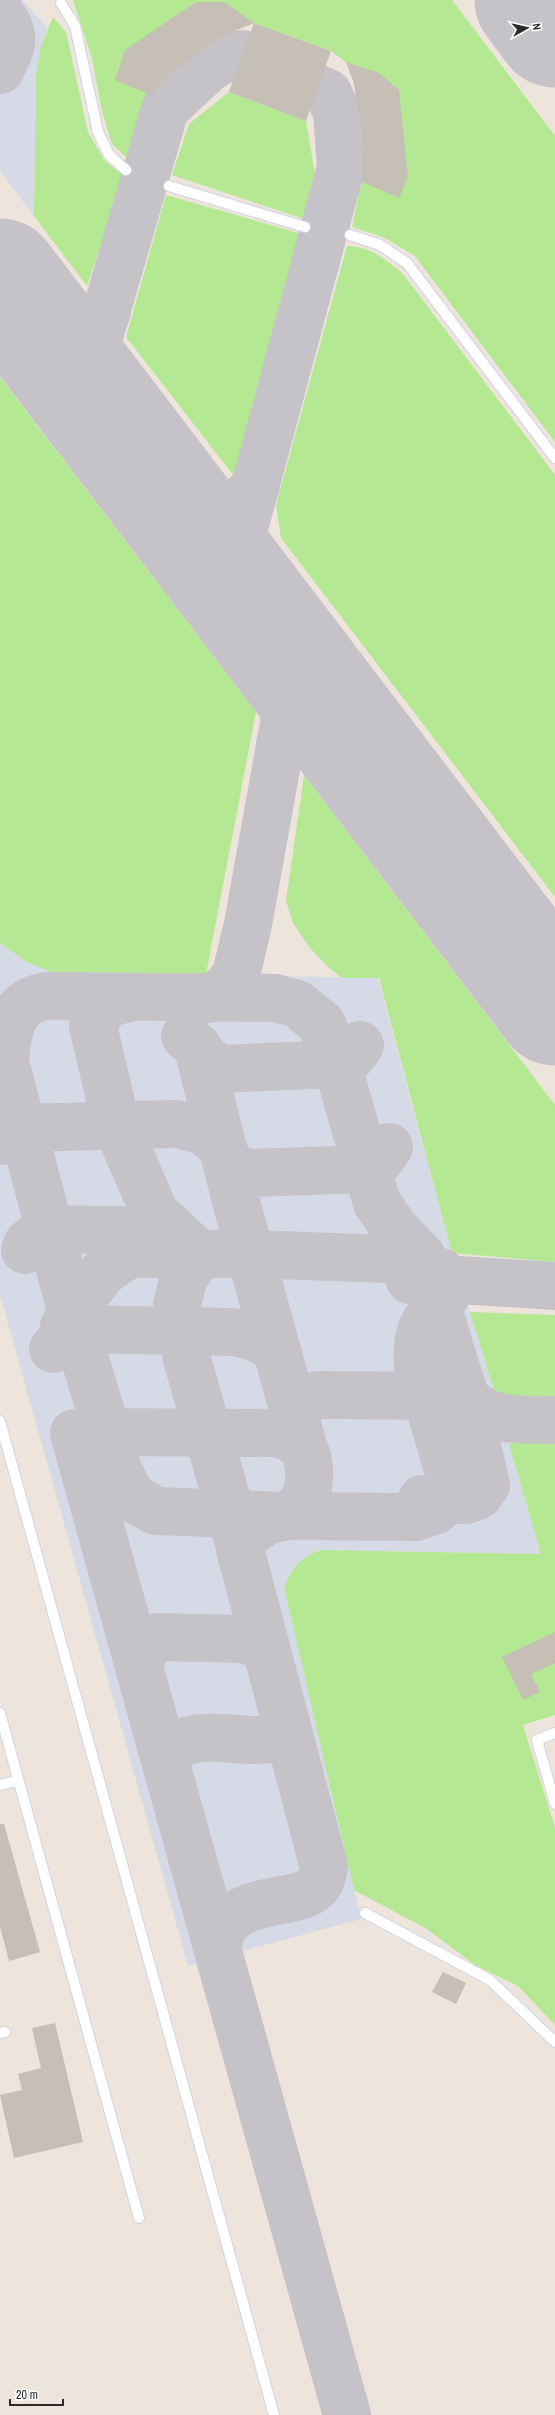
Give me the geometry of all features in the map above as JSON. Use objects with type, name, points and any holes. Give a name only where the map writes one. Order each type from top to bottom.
[{"type":"lane","points":[[61,3],[75,26],[98,132],[109,155],[126,170]]},
{"type":"lane","points":[[169,186],[305,227]]},
{"type":"lane","points":[[350,235],[380,245],[407,263],[555,458]]},
{"type":"lane","points":[[0,1421],[274,2415]]},
{"type":"lane","points":[[0,1713],[17,1780],[85,2016],[139,2218]]},
{"type":"lane","points":[[555,1733],[537,1740],[555,1804]]},
{"type":"lane","points":[[0,1785],[17,1780]]},
{"type":"lane","points":[[365,1913],[490,1980],[555,2042]]},
{"type":"shaded area","points":[[0,0],[23,0],[47,28],[36,76],[34,216],[0,171]]},
{"type":"shaded area","points":[[0,943],[52,972],[378,978],[452,1253],[496,1397],[538,1401],[536,1439],[509,1444],[541,1554],[320,1550],[305,1557],[293,1569],[284,1586],[361,1919],[188,1966],[0,1295]]},
{"type":"green space","points":[[73,0],[452,0],[555,136],[555,442],[415,256],[385,238],[352,227],[364,169],[363,141],[354,83],[346,62],[331,51],[254,23],[222,36],[173,71],[151,95],[129,160],[112,144],[102,111],[92,59]]},
{"type":"green space","points":[[53,17],[66,32],[88,132],[104,160],[124,176],[87,286],[34,216],[36,76],[41,46]]},
{"type":"green space","points":[[229,92],[306,121],[316,181],[307,220],[172,175],[189,124]]},
{"type":"green space","points":[[166,195],[302,234],[234,476],[126,337]]},
{"type":"green space","points":[[347,246],[363,248],[370,251],[384,259],[403,274],[555,475],[555,897],[281,538],[276,505]]},
{"type":"green space","points":[[0,377],[256,712],[206,974],[52,972],[27,962],[0,943]]},
{"type":"green space","points":[[304,775],[555,1105],[555,1262],[452,1253],[379,978],[342,978],[327,966],[310,948],[293,923],[286,901]]},
{"type":"green space","points":[[470,1312],[555,1315],[555,1402],[496,1397]]},
{"type":"green space","points":[[536,1439],[555,1440],[555,1715],[523,1725],[555,1828],[555,2025],[518,1986],[475,1965],[427,1929],[354,1890],[284,1587],[294,1568],[302,1560],[320,1550],[541,1554],[509,1444]]},
{"type":"building","points":[[196,2],[224,2],[254,23],[222,36],[173,71],[151,95],[115,80],[125,50]]},
{"type":"building","points":[[254,23],[331,51],[306,121],[229,92]]},
{"type":"building","points":[[346,62],[379,73],[399,90],[408,177],[399,198],[362,182],[363,141],[354,83]]},
{"type":"building","points":[[555,1632],[555,1663],[531,1674],[540,1692],[523,1700],[502,1657]]},
{"type":"building","points":[[0,1824],[4,1824],[40,1952],[9,1961],[0,1926]]},
{"type":"building","points":[[443,1972],[466,1983],[456,2004],[432,1992]]},
{"type":"building","points":[[55,2023],[83,2142],[14,2158],[0,2095],[22,2090],[18,2074],[41,2068],[32,2028]]},
{"type":"taxiway","points":[[539,0],[542,10]]},
{"type":"taxiway","points":[[0,13],[6,21],[11,35],[10,48],[0,70]]},
{"type":"taxiway","points":[[105,414],[94,386],[96,347],[165,109],[210,67],[227,57],[242,54],[328,93],[337,112],[341,167],[240,543],[240,565],[245,588],[257,615],[280,652],[285,687],[284,724],[248,924],[236,975],[226,988],[209,999]]},
{"type":"taxiway","points":[[26,312],[53,337],[65,340],[84,337],[98,330],[107,312]]},
{"type":"taxiway","points":[[165,493],[181,508],[194,513],[204,514],[223,510],[241,500],[256,486]]},
{"type":"taxiway","points":[[280,744],[292,730],[304,723],[316,722],[328,726],[340,733],[372,765]]},
{"type":"taxiway","points":[[83,1464],[86,1453],[91,1445],[98,1438],[102,1435],[108,1432],[277,1433],[292,1439],[303,1447],[307,1457],[309,1477],[305,1497],[301,1504],[289,1516],[156,1511],[133,1498],[119,1473],[76,1329],[5,1062],[7,1040],[13,1020],[18,1011],[35,999],[47,996],[276,998],[297,1004],[322,1024],[337,1064],[377,1203],[395,1229],[422,1257],[469,1410]]},
{"type":"taxiway","points":[[129,998],[109,1003],[101,1011],[93,1026],[116,1124],[155,1213],[199,1254],[183,1280],[177,1305],[187,1359],[239,1543]]},
{"type":"taxiway","points":[[185,1036],[198,1048],[205,1058],[220,1069],[337,1064],[350,1058],[360,1045]]},
{"type":"taxiway","points":[[198,1048],[238,1209],[301,1438]]},
{"type":"taxiway","points":[[0,1141],[11,1132],[21,1128],[176,1124],[198,1129],[213,1139],[224,1151]]},
{"type":"taxiway","points":[[225,1157],[236,1169],[250,1173],[366,1169],[381,1159],[389,1147]]},
{"type":"taxiway","points":[[25,1250],[28,1243],[47,1229],[172,1231]]},
{"type":"taxiway","points":[[64,1326],[76,1329],[84,1297],[103,1272],[129,1254],[251,1254],[387,1259],[441,1272]]},
{"type":"taxiway","points":[[410,1280],[459,1280],[555,1286]]},
{"type":"taxiway","points":[[217,1946],[224,1928],[235,1915],[250,1908],[298,1896],[311,1891],[320,1882],[324,1867],[240,1549],[247,1534],[268,1520],[289,1516],[416,1517],[436,1510],[446,1498],[451,1480],[418,1366],[417,1353],[420,1334],[423,1327],[446,1296]]},
{"type":"taxiway","points":[[53,1349],[64,1335],[76,1329],[233,1332],[258,1338],[278,1353]]},
{"type":"taxiway","points":[[294,1419],[303,1402],[318,1395],[436,1396],[452,1401],[469,1410],[486,1485],[479,1495],[466,1500],[422,1499]]},
{"type":"taxiway","points":[[465,1397],[475,1406],[495,1416],[518,1419],[555,1420]]},
{"type":"taxiway","points":[[74,1433],[347,2415]]},
{"type":"taxiway","points":[[140,1670],[141,1659],[145,1650],[159,1637],[241,1639],[256,1643],[267,1652]]},
{"type":"taxiway","points":[[167,1763],[168,1752],[181,1744],[194,1739],[266,1739],[280,1736],[286,1724]]},
{"type":"runway","points":[[534,0],[555,28]]},
{"type":"runway","points":[[0,278],[555,1006]]}]
